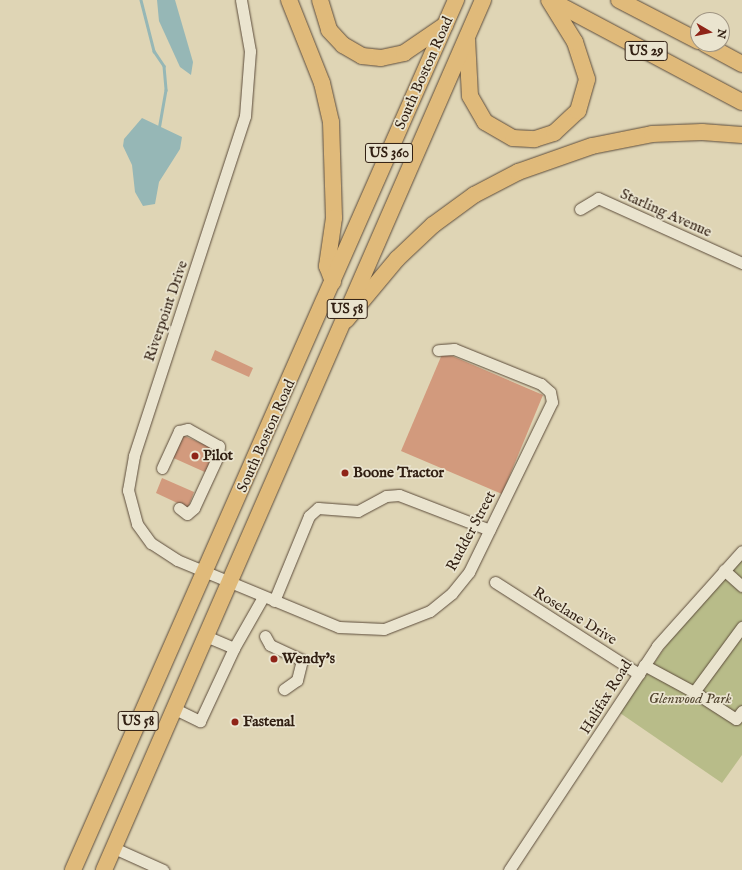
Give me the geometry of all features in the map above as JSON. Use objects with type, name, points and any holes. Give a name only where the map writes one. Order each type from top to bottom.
[{"type":"highway","name":"US 58","points":[[289,0],[322,83],[331,122],[334,218],[327,266],[333,282]]},
{"type":"highway","points":[[320,0],[324,20],[336,39],[362,56],[381,58],[404,53],[445,25]]},
{"type":"highway","name":"South Boston Road","points":[[73,870],[206,572],[456,0]]},
{"type":"highway","points":[[467,36],[470,96],[485,122],[513,138],[535,139],[554,133],[578,112],[587,79],[575,42],[549,0]]},
{"type":"highway","name":"US 29","points":[[549,0],[742,102]]},
{"type":"highway","name":"US 29","points":[[619,0],[690,36]]},
{"type":"highway","name":"South Boston Road","points":[[104,870],[175,709],[204,635],[481,4]]},
{"type":"highway","points":[[730,48],[742,50]]},
{"type":"highway","name":"US 29","points":[[720,52],[742,64]]},
{"type":"highway","points":[[340,325],[362,304],[397,259],[433,225],[474,195],[518,172],[592,146],[652,134],[702,132],[742,135]]},
{"type":"street","name":"Riverpoint Drive","points":[[228,581],[177,560],[151,542],[132,514],[128,490],[139,439],[245,116],[250,51],[241,0]]},
{"type":"street","name":"Starling Avenue","points":[[580,209],[598,198],[742,263]]},
{"type":"street","name":"Rudder Street","points":[[228,581],[274,602],[339,627],[368,630],[402,624],[430,611],[452,593],[469,572],[551,407],[551,397],[541,384],[454,349],[438,350]]},
{"type":"street","points":[[162,468],[179,431],[188,429],[219,446],[218,456],[194,508],[187,514],[179,508]]},
{"type":"street","points":[[274,602],[309,516],[318,508],[358,510],[386,496],[399,495],[490,530]]},
{"type":"street","name":"Halifax Road","points":[[509,870],[642,670],[678,620],[742,551]]},
{"type":"street","points":[[724,570],[742,586]]},
{"type":"street","name":"Roselane Drive","points":[[495,582],[642,670],[694,692],[736,719],[742,711]]},
{"type":"street","points":[[175,709],[200,721],[234,648],[263,597]]},
{"type":"street","points":[[694,692],[742,627]]},
{"type":"street","points":[[204,635],[234,648]]},
{"type":"street","points":[[265,636],[270,644],[302,660],[297,680],[284,689]]},
{"type":"street","points":[[114,848],[163,870]]},
{"type":"green space","name":"Glenwood Park","points":[[742,560],[742,755],[722,783],[620,713],[685,618]]},
{"type":"water","points":[[157,0],[175,0],[193,62],[191,75],[180,67],[159,21]]},
{"type":"water","points":[[142,118],[182,137],[180,149],[159,182],[155,204],[143,206],[135,192],[132,165],[123,146],[124,139]]},
{"type":"building","points":[[215,350],[253,368],[249,377],[211,360]]},
{"type":"building","points":[[443,352],[543,395],[502,494],[401,451]]},
{"type":"building","points":[[180,434],[217,450],[207,473],[169,456]]},
{"type":"building","name":"Pilot","points":[[162,478],[194,492],[188,508],[156,493]]},
{"type":"waterway","points":[[141,0],[154,51],[164,66],[166,90],[160,125]]},
{"type":"place","name":"Pilot","points":[[195,456]]},
{"type":"place","name":"Boone Tractor","points":[[345,473]]},
{"type":"place","name":"Wendy's","points":[[274,659]]},
{"type":"place","name":"Fastenal","points":[[235,722]]}]
